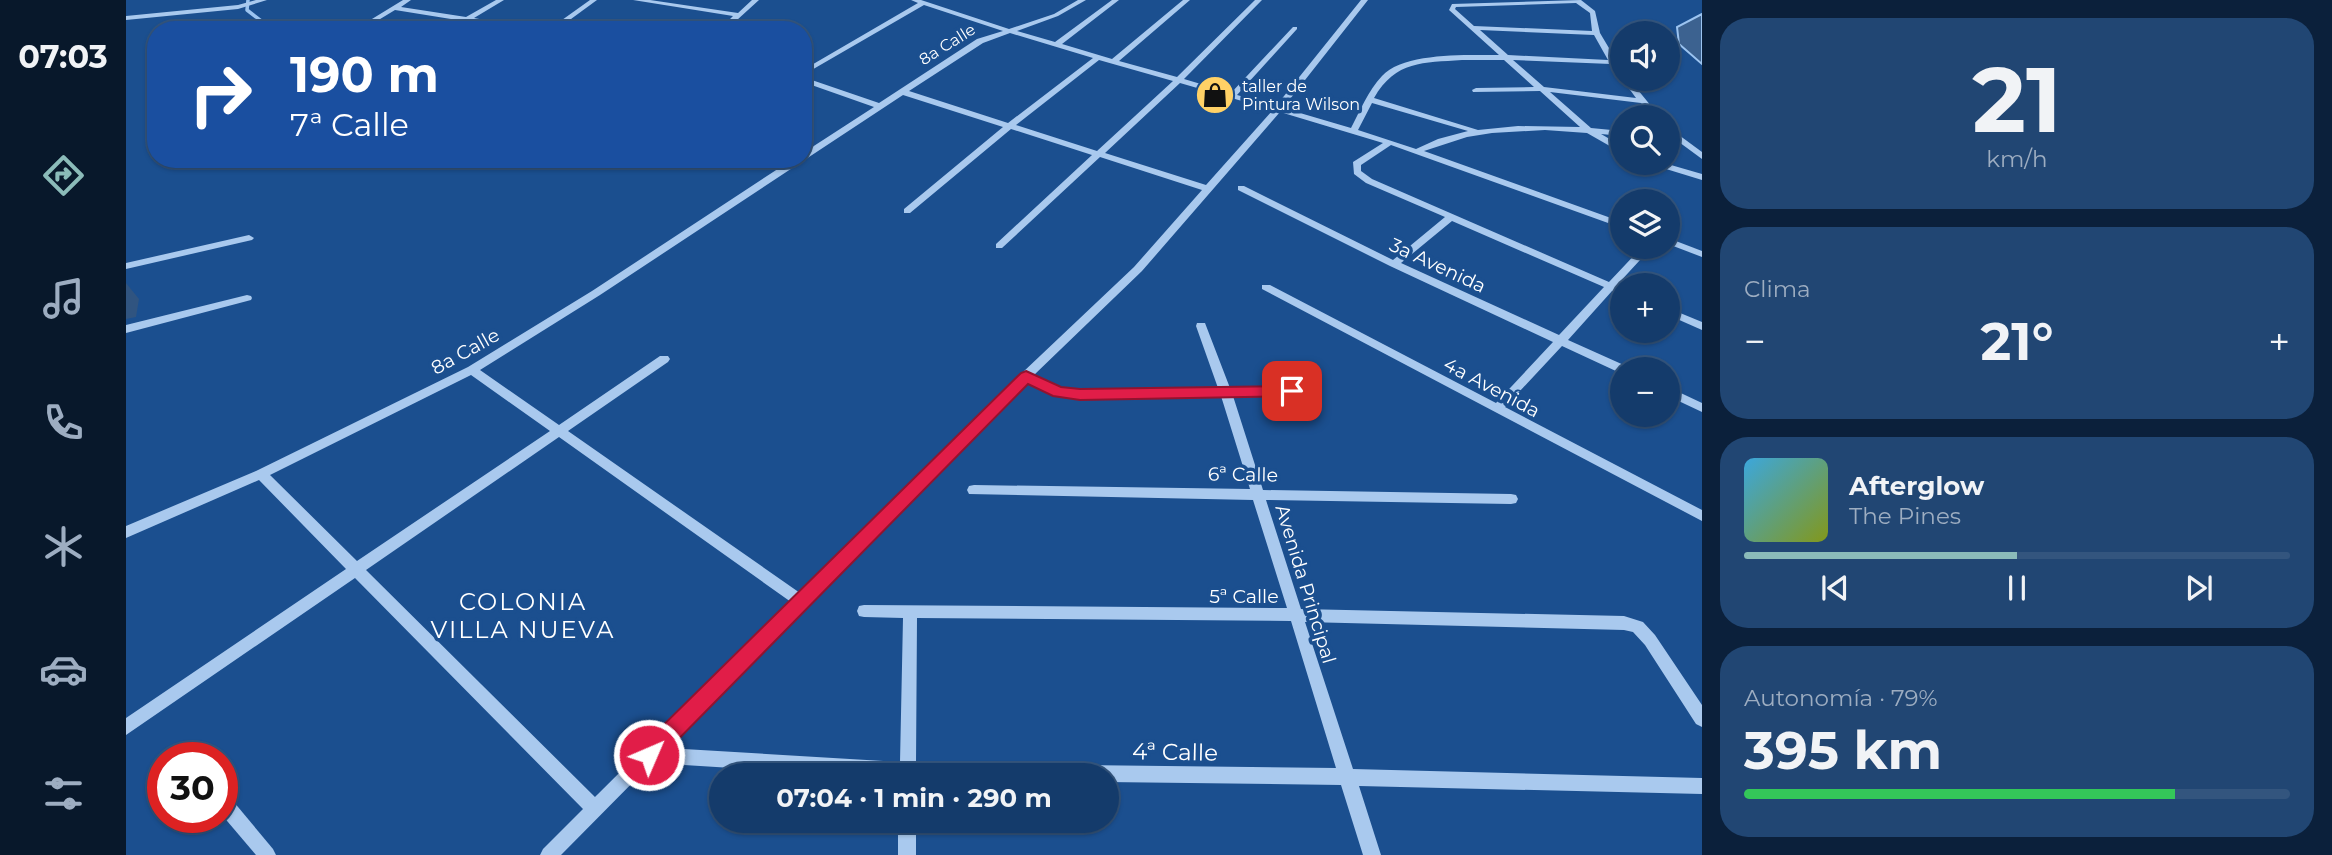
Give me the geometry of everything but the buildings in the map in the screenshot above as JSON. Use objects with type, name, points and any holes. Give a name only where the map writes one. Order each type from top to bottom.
[{"type":"street","points":[[126,18],[238,7],[264,0]]},
{"type":"street","points":[[372,21],[408,0]]},
{"type":"street","points":[[468,19],[501,0]]},
{"type":"street","points":[[564,21],[594,0]]},
{"type":"street","points":[[636,0],[739,15]]},
{"type":"street","points":[[732,21],[756,0]]},
{"type":"street","points":[[914,0],[1008,31],[1390,142],[1610,221]]},
{"type":"street","name":"8a Calle","points":[[812,151],[980,41],[1056,15],[1083,0]]},
{"type":"street","points":[[1056,45],[1116,0]]},
{"type":"street","points":[[1114,61],[1187,0]]},
{"type":"street","points":[[999,246],[1179,80],[1259,0]]},
{"type":"street","points":[[549,855],[1026,376],[1138,269],[1279,108],[1365,0]]},
{"type":"street","points":[[1610,58],[1596,33],[1593,12],[1577,0],[1454,5],[1451,9],[1503,58],[1587,129],[1610,143]]},
{"type":"street","points":[[812,68],[923,3]]},
{"type":"street","points":[[937,8],[948,3]]},
{"type":"street","points":[[394,8],[479,21]]},
{"type":"street","points":[[1233,95],[1295,28]]},
{"type":"street","points":[[1471,28],[1596,33]]},
{"type":"street","points":[[907,211],[1007,127],[1098,57]]},
{"type":"street","points":[[1353,131],[1387,74],[1408,63],[1423,60],[1503,58],[1610,62]]},
{"type":"street","points":[[812,82],[879,106]]},
{"type":"street","points":[[1476,90],[1541,89],[1641,101]]},
{"type":"street","points":[[1634,91],[1645,105]]},
{"type":"street","points":[[903,92],[1208,189]]},
{"type":"street","points":[[1371,100],[1480,132]]},
{"type":"street","points":[[1418,151],[1458,135],[1480,132],[1587,129],[1610,132]]},
{"type":"street","points":[[1390,142],[1356,164],[1357,172],[1364,178],[1610,286],[1497,409]]},
{"type":"street","points":[[1680,143],[1702,156]]},
{"type":"street","name":"8a Calle","points":[[126,532],[261,474],[472,370],[596,293],[786,168]]},
{"type":"street","points":[[1680,170],[1702,177]]},
{"type":"street","name":"3a Avenida","points":[[1241,188],[1394,264],[1610,363]]},
{"type":"street","points":[[1394,264],[1451,217]]},
{"type":"street","points":[[126,266],[249,238]]},
{"type":"street","points":[[1680,246],[1702,254]]},
{"type":"street","points":[[1622,273],[1636,259]]},
{"type":"street","name":"4a Avenida","points":[[1266,288],[1702,516]]},
{"type":"street","points":[[126,329],[247,298]]},
{"type":"street","points":[[1680,316],[1702,326]]},
{"type":"street","name":"Avenida Principal","points":[[1200,326],[1225,391],[1372,855]]},
{"type":"street","points":[[126,727],[664,359]]},
{"type":"street","points":[[472,370],[802,602]]},
{"type":"street","points":[[1026,376],[1058,392],[1080,395],[1292,391]]},
{"type":"street","points":[[1680,397],[1702,408]]},
{"type":"street","points":[[261,474],[595,809]]},
{"type":"street","name":"6ª Calle","points":[[974,490],[1511,499]]},
{"type":"street","name":"5ª Calle","points":[[864,611],[1295,615],[1624,623],[1638,627],[1650,640],[1702,719]]},
{"type":"street","points":[[908,763],[910,612]]},
{"type":"street","name":"4ª Calle","points":[[649,755],[764,763]]},
{"type":"street","name":"4ª Calle","points":[[1119,775],[1346,777],[1702,786]]},
{"type":"street","points":[[238,821],[267,855]]},
{"type":"street","points":[[907,833],[907,855]]},
{"type":"water","points":[[1702,14],[1702,64],[1680,45],[1680,25]]},
{"type":"waterway","points":[[248,0],[247,10],[261,21]]},
{"type":"place","name":"taller de Pintura Wilson","points":[[1215,95]]},
{"type":"district","name":"COLONIA VILLA NUEVA","points":[[523,616]]},
{"type":"route","points":[[649,755],[1026,376],[1058,392],[1080,395],[1292,391]]}]
